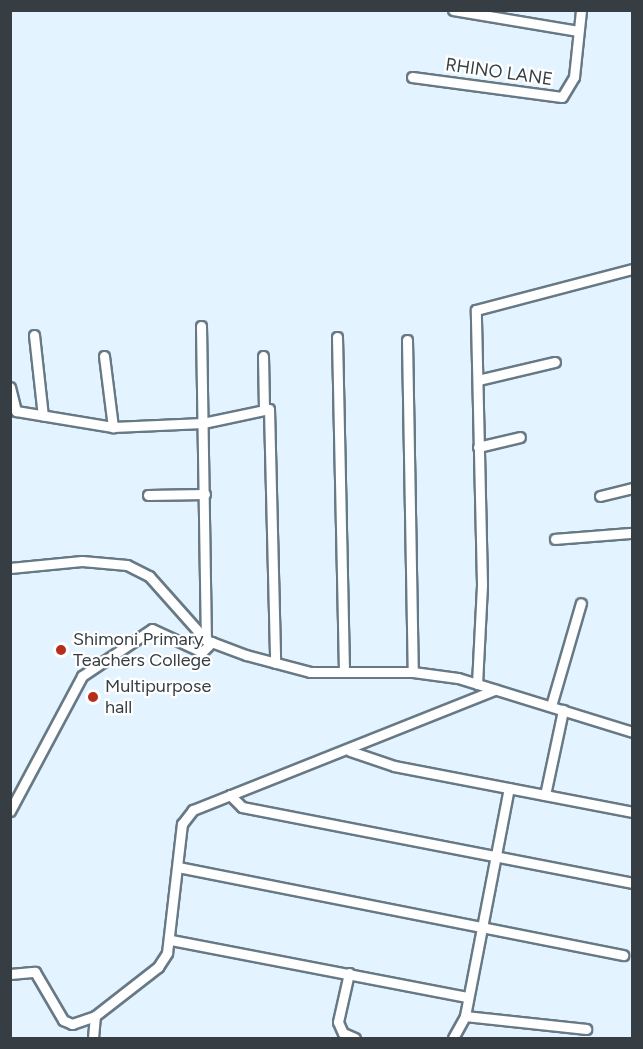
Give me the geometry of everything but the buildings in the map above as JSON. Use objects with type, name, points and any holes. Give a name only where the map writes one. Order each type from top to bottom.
[{"type":"street","points":[[453,10],[578,31]]},
{"type":"street","name":"RHINO LANE","points":[[412,77],[562,97],[574,77],[581,10]]},
{"type":"street","points":[[477,684],[482,584],[478,447],[479,307],[633,269]]},
{"type":"street","points":[[10,811],[82,676],[152,629],[202,652],[209,641],[201,326]]},
{"type":"street","points":[[34,335],[43,416]]},
{"type":"street","points":[[337,337],[344,672]]},
{"type":"street","points":[[408,340],[413,672]]},
{"type":"street","points":[[104,356],[112,427]]},
{"type":"street","points":[[263,356],[264,407],[270,413],[274,663]]},
{"type":"street","points":[[478,380],[555,362]]},
{"type":"street","points":[[10,387],[16,411],[112,427],[202,423],[264,407]]},
{"type":"street","points":[[478,447],[520,437]]},
{"type":"street","points":[[600,496],[633,488]]},
{"type":"street","points":[[148,495],[205,494]]},
{"type":"street","points":[[555,540],[633,532]]},
{"type":"street","points":[[10,568],[104,561],[137,568],[209,641],[274,663],[310,672],[413,672],[477,684],[633,732]]},
{"type":"street","points":[[551,706],[580,603]]},
{"type":"street","points":[[10,974],[35,972],[63,1020],[72,1024],[96,1016],[158,967],[171,940],[178,867],[187,816],[230,795],[350,751],[495,690]]},
{"type":"street","points":[[545,795],[563,710]]},
{"type":"street","points":[[350,751],[364,759],[633,812]]},
{"type":"street","points":[[453,1038],[465,1016],[466,997],[482,928],[508,788]]},
{"type":"street","points":[[230,795],[242,807],[633,883]]},
{"type":"street","points":[[178,867],[623,955]]},
{"type":"street","points":[[171,940],[466,997]]},
{"type":"street","points":[[349,973],[338,1022],[343,1033],[355,1038]]},
{"type":"street","points":[[93,1038],[96,1016]]},
{"type":"street","points":[[465,1016],[586,1029]]},
{"type":"place","name":"Shimoni Primary Teachers College","points":[[61,650]]},
{"type":"place","name":"Multipurpose hall","points":[[93,697]]}]
